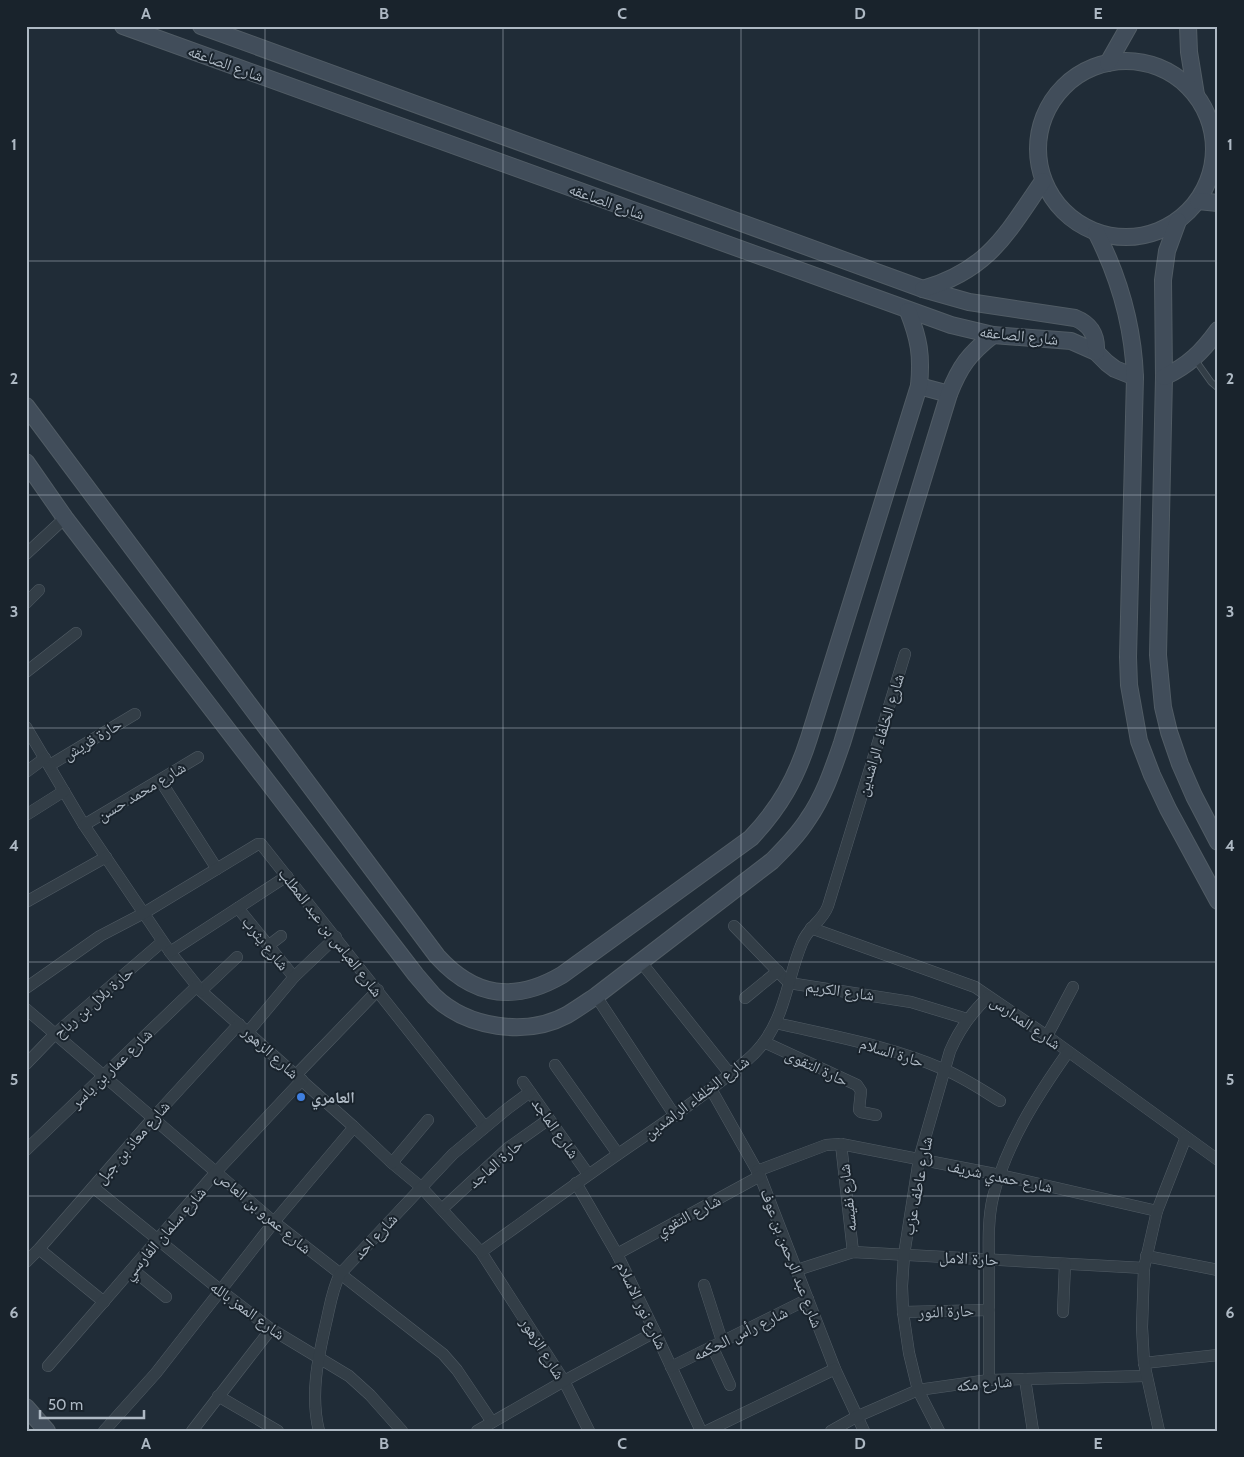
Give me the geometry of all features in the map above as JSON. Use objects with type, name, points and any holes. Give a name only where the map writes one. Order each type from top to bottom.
[{"type":"street","name":"شارع الصاعقه","points":[[123,26],[908,311],[951,325],[993,335],[1071,342],[1096,352],[1115,369],[1135,377]]},
{"type":"street","name":"شارع الصاعقه","points":[[201,26],[923,289],[969,302],[1075,318],[1087,324],[1092,330],[1095,336],[1096,352]]},
{"type":"street","points":[[1108,63],[1129,26]]},
{"type":"street","points":[[1188,26],[1189,52],[1196,95]]},
{"type":"street","points":[[1206,110],[1212,128],[1215,148],[1208,185],[1198,201],[1178,221],[1163,230],[1130,238],[1113,237],[1096,232],[1079,224],[1064,212],[1052,197],[1043,181],[1038,162],[1038,143],[1041,124],[1048,107],[1059,91],[1073,78],[1090,69],[1108,63],[1128,61],[1166,70],[1182,81],[1196,95],[1206,110],[1218,128]]},
{"type":"street","points":[[923,289],[961,274],[988,255],[1000,242],[1043,181]]},
{"type":"street","points":[[1198,201],[1218,203]]},
{"type":"street","points":[[1178,221],[1167,251],[1162,280],[1164,377],[1158,655],[1163,707],[1169,732],[1180,764],[1218,842]]},
{"type":"street","points":[[1096,232],[1118,280],[1132,336],[1135,377],[1128,657],[1129,685],[1133,712],[1139,740],[1152,775],[1214,884],[1218,901]]},
{"type":"street","points":[[26,406],[437,956],[450,970],[467,982],[486,990],[505,992],[532,989],[562,976],[751,838],[781,802],[802,761],[919,386],[920,351],[917,334],[908,311]]},
{"type":"street","points":[[26,462],[65,518],[410,967],[435,996],[458,1013],[484,1023],[512,1027],[539,1025],[566,1016],[641,962],[772,861],[808,819],[822,795],[842,743],[949,394],[964,362],[975,349],[993,335]]},
{"type":"street","points":[[1164,377],[1194,358],[1215,338]]},
{"type":"street","points":[[919,386],[949,394]]},
{"type":"street","points":[[26,554],[65,518]]},
{"type":"street","points":[[26,603],[39,590]]},
{"type":"street","points":[[26,672],[76,633]]},
{"type":"street","name":"شارع الخلفاء الراشدين","points":[[481,1252],[588,1174],[675,1116],[748,1060],[764,1042],[776,1023],[783,1006],[802,943],[811,928],[819,923],[825,915],[905,654]]},
{"type":"street","name":"حارة قريش","points":[[26,772],[135,714]]},
{"type":"street","name":"شارع الزهور","points":[[26,727],[84,824],[162,942],[199,988],[354,1127],[392,1164],[421,1188],[481,1252],[564,1381],[588,1431]]},
{"type":"street","name":"شارع محمد حسن","points":[[84,824],[198,757]]},
{"type":"street","points":[[160,780],[217,869]]},
{"type":"street","points":[[26,815],[64,791]]},
{"type":"street","name":"شارع العباس بن عبد المطلب","points":[[26,988],[100,936],[144,914],[260,844],[485,1126]]},
{"type":"street","points":[[26,902],[106,857]]},
{"type":"street","points":[[170,952],[287,876]]},
{"type":"street","name":"شارع يثرب","points":[[238,908],[294,978]]},
{"type":"street","name":"شارع الكريم","points":[[734,926],[789,983],[911,1002],[967,1019]]},
{"type":"street","name":"شارع المدارس","points":[[811,928],[968,983],[1047,1036],[1218,1160]]},
{"type":"street","points":[[268,946],[281,936]]},
{"type":"street","name":"شارع معاذ بن جبل","points":[[26,1262],[153,1118],[336,937]]},
{"type":"street","name":"حارة بلال بن رباح","points":[[26,1064],[55,1034],[162,942]]},
{"type":"street","name":"شارع عمار بن ياسر","points":[[26,1150],[199,988],[237,958]]},
{"type":"street","points":[[641,962],[730,1074]]},
{"type":"street","points":[[745,998],[778,971]]},
{"type":"street","points":[[1047,1036],[1073,987]]},
{"type":"street","name":"شارع سلمان الفارسي","points":[[48,1366],[299,1077],[378,990]]},
{"type":"street","points":[[596,996],[675,1116]]},
{"type":"street","name":"شارع عاطف عزب","points":[[939,1431],[918,1390],[909,1353],[903,1312],[904,1255],[919,1159],[944,1069],[957,1035],[967,1019],[988,997]]},
{"type":"street","name":"شارع عمرو بن العاص","points":[[26,1009],[274,1222],[443,1354],[457,1370],[492,1422]]},
{"type":"street","name":"حارة السلام","points":[[776,1023],[879,1046],[944,1069],[1000,1101]]},
{"type":"street","name":"حارة التقوى","points":[[764,1042],[857,1085],[861,1091],[859,1110],[876,1115]]},
{"type":"street","points":[[989,1380],[989,1260],[993,1199],[1000,1175],[1023,1122],[1049,1078],[1068,1052]]},
{"type":"street","points":[[555,1065],[618,1154]]},
{"type":"street","name":"شارع احد","points":[[319,1431],[315,1402],[318,1357],[334,1287],[340,1274],[453,1154],[527,1087]]},
{"type":"street","name":"شارع الماجد","points":[[527,1087],[588,1174]]},
{"type":"street","name":"شارع عبد الرحمن بن عوف","points":[[711,1089],[759,1173],[835,1369],[864,1431]]},
{"type":"street","name":"حارة الماجد","points":[[442,1209],[508,1148],[549,1119]]},
{"type":"street","points":[[392,1164],[428,1120]]},
{"type":"street","points":[[104,1431],[156,1373],[274,1222],[354,1127]]},
{"type":"street","points":[[1159,1431],[1144,1363],[1142,1328],[1144,1268],[1157,1211],[1186,1138]]},
{"type":"street","name":"شارع حمدي شريف","points":[[759,1173],[826,1145],[841,1144],[1000,1175],[1157,1211]]},
{"type":"street","name":"شارع نفيسه","points":[[841,1144],[853,1252]]},
{"type":"street","name":"شارع التقوي","points":[[616,1254],[759,1173]]},
{"type":"street","name":"شارع نور الاسلام","points":[[576,1183],[616,1254],[701,1431]]},
{"type":"street","name":"شارع المعز بالله","points":[[93,1187],[157,1240],[271,1329],[349,1376],[370,1395],[402,1431]]},
{"type":"street","points":[[39,1249],[104,1302]]},
{"type":"street","name":"حارة الامل","points":[[797,1270],[853,1252],[1144,1268]]},
{"type":"street","points":[[1146,1256],[1218,1270]]},
{"type":"street","points":[[1063,1312],[1064,1264]]},
{"type":"street","points":[[132,1269],[166,1297]]},
{"type":"street","points":[[704,1285],[717,1344],[730,1385]]},
{"type":"street","name":"شارع رأس الحكمه","points":[[671,1367],[808,1299]]},
{"type":"street","name":"حارة النور","points":[[903,1312],[989,1310]]},
{"type":"street","points":[[192,1431],[271,1329]]},
{"type":"street","points":[[477,1431],[655,1332]]},
{"type":"street","points":[[1144,1363],[1218,1355]]},
{"type":"street","points":[[707,1431],[835,1369]]},
{"type":"street","name":"شارع مكه","points":[[831,1431],[856,1416],[918,1390],[989,1380],[1146,1376]]},
{"type":"street","points":[[1025,1379],[1033,1431]]},
{"type":"street","points":[[218,1396],[278,1431]]},
{"type":"street","points":[[26,1407],[48,1431]]},
{"type":"lane","points":[[1194,358],[1210,382],[1218,388]]},
{"type":"place","name":"العامري","points":[[301,1097]]}]
